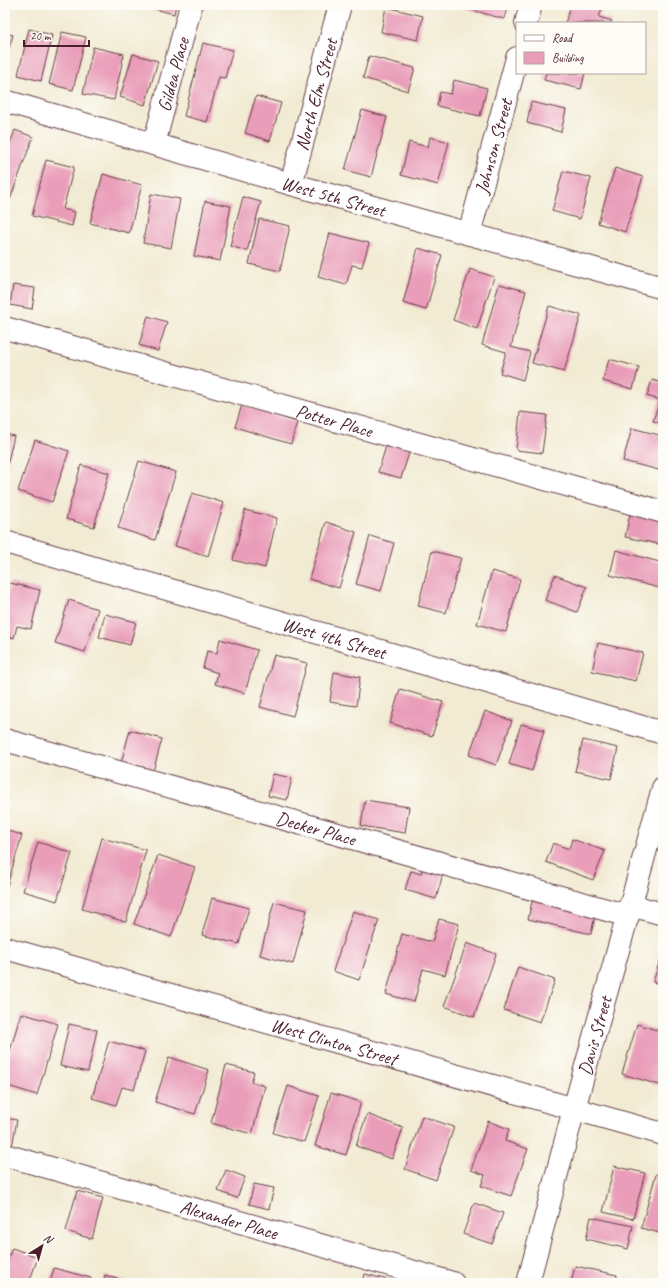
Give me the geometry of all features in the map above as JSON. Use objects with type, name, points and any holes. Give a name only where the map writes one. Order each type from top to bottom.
[{"type":"street","name":"Gildea Place","points":[[154,144],[191,5]]},
{"type":"street","name":"North Elm Street","points":[[291,184],[340,5]]},
{"type":"street","points":[[526,22],[531,5]]},
{"type":"street","name":"Johnson Street","points":[[469,234],[516,62]]},
{"type":"street","name":"West 5th Street","points":[[5,101],[291,184],[663,288]]},
{"type":"street","name":"Potter Place","points":[[5,328],[663,512]]},
{"type":"street","name":"West 4th Street","points":[[5,542],[663,733]]},
{"type":"street","name":"Decker Place","points":[[5,740],[629,910],[663,914]]},
{"type":"street","name":"Davis Street","points":[[528,1283],[574,1109],[663,788]]},
{"type":"street","name":"West Clinton Street","points":[[5,948],[663,1134]]},
{"type":"street","name":"Alexander Place","points":[[5,1155],[453,1283]]},
{"type":"building","points":[[139,5],[176,5],[174,14]]},
{"type":"building","points":[[461,5],[508,5],[504,19],[461,7]]},
{"type":"building","points":[[571,5],[603,5],[599,17],[612,21],[612,22],[565,22]]},
{"type":"building","points":[[386,7],[423,16],[418,40],[381,32]]},
{"type":"building","points":[[29,29],[52,35],[41,81],[18,75]]},
{"type":"building","points":[[62,32],[86,37],[73,90],[49,84]]},
{"type":"building","points":[[5,33],[13,35],[5,61]]},
{"type":"building","points":[[203,43],[233,50],[225,78],[219,77],[207,122],[184,116]]},
{"type":"building","points":[[93,47],[124,54],[114,100],[83,94]]},
{"type":"building","points":[[133,54],[158,61],[145,105],[120,97]]},
{"type":"building","points":[[369,56],[415,68],[408,91],[363,78]]},
{"type":"building","points":[[546,74],[585,74],[581,89],[544,80]]},
{"type":"building","points":[[454,80],[487,88],[480,116],[437,106],[440,92],[451,94]]},
{"type":"building","points":[[256,96],[281,103],[270,141],[245,133]]},
{"type":"building","points":[[531,102],[566,110],[561,132],[527,123]]},
{"type":"building","points":[[362,110],[387,117],[371,177],[345,170]]},
{"type":"building","points":[[15,130],[33,137],[5,213],[5,157]]},
{"type":"building","points":[[430,137],[449,142],[438,185],[401,175],[409,142],[428,147]]},
{"type":"building","points":[[46,160],[74,167],[63,209],[75,212],[72,226],[32,216]]},
{"type":"building","points":[[615,168],[643,177],[625,232],[598,223]]},
{"type":"building","points":[[563,171],[591,178],[580,219],[552,211]]},
{"type":"building","points":[[103,174],[142,185],[129,233],[90,223]]},
{"type":"building","points":[[151,194],[180,199],[171,248],[143,243]]},
{"type":"building","points":[[243,197],[261,202],[247,251],[230,246]]},
{"type":"building","points":[[205,201],[231,206],[220,261],[194,256]]},
{"type":"building","points":[[259,219],[290,226],[280,271],[249,264]]},
{"type":"building","points":[[330,233],[369,243],[362,267],[352,265],[346,285],[318,277]]},
{"type":"building","points":[[418,248],[442,255],[426,310],[403,303]]},
{"type":"building","points":[[470,269],[494,277],[477,329],[453,320]]},
{"type":"building","points":[[499,284],[526,291],[511,347],[530,352],[523,380],[500,373],[506,352],[482,345]]},
{"type":"building","points":[[13,285],[35,288],[32,309],[10,305]]},
{"type":"building","points":[[549,306],[581,315],[564,372],[532,363]]},
{"type":"building","points":[[148,316],[167,322],[158,351],[139,345]]},
{"type":"building","points":[[609,359],[639,367],[633,389],[603,381]]},
{"type":"building","points":[[652,380],[663,383],[663,424],[653,421],[660,400],[647,396]]},
{"type":"building","points":[[242,405],[297,422],[291,444],[235,427]]},
{"type":"building","points":[[520,412],[547,415],[542,453],[516,450]]},
{"type":"building","points":[[632,428],[663,436],[663,471],[623,461]]},
{"type":"building","points":[[5,434],[14,436],[6,470],[5,470]]},
{"type":"building","points":[[35,440],[69,451],[52,502],[18,491]]},
{"type":"building","points":[[388,440],[411,447],[401,478],[378,472]]},
{"type":"building","points":[[139,461],[176,472],[155,540],[118,528]]},
{"type":"building","points":[[81,465],[109,473],[94,527],[66,519]]},
{"type":"building","points":[[192,493],[224,503],[208,556],[175,546]]},
{"type":"building","points":[[245,510],[277,518],[265,568],[233,560]]},
{"type":"building","points":[[631,510],[663,517],[663,545],[625,537]]},
{"type":"building","points":[[326,522],[356,532],[339,588],[309,579]]},
{"type":"building","points":[[370,536],[394,543],[381,591],[356,584]]},
{"type":"building","points":[[616,550],[663,563],[663,589],[610,575]]},
{"type":"building","points":[[432,551],[461,558],[446,613],[418,606]]},
{"type":"building","points":[[492,571],[520,579],[506,632],[477,624]]},
{"type":"building","points":[[555,575],[587,587],[577,612],[545,600]]},
{"type":"building","points":[[10,583],[40,590],[31,629],[17,626],[14,638],[5,636],[5,608]]},
{"type":"building","points":[[69,600],[98,609],[85,652],[55,643]]},
{"type":"building","points":[[105,614],[136,622],[130,645],[99,637]]},
{"type":"building","points":[[220,639],[257,650],[245,693],[215,684],[218,673],[203,668],[207,651],[217,653]]},
{"type":"building","points":[[598,643],[643,653],[636,681],[592,671]]},
{"type":"building","points":[[274,655],[307,663],[293,716],[260,707]]},
{"type":"building","points":[[334,672],[360,677],[356,706],[330,702]]},
{"type":"building","points":[[400,689],[443,702],[432,736],[390,723]]},
{"type":"building","points":[[485,711],[512,721],[496,765],[469,755]]},
{"type":"building","points":[[521,724],[544,730],[532,771],[509,764]]},
{"type":"building","points":[[130,730],[162,739],[153,772],[121,763]]},
{"type":"building","points":[[583,740],[618,748],[611,779],[575,771]]},
{"type":"building","points":[[273,774],[292,778],[287,800],[268,796]]},
{"type":"building","points":[[365,800],[409,807],[405,833],[361,826]]},
{"type":"building","points":[[5,830],[22,835],[7,886],[5,886]]},
{"type":"building","points":[[102,838],[146,850],[126,922],[82,909]]},
{"type":"building","points":[[572,839],[605,851],[593,880],[546,862],[553,843],[569,849]]},
{"type":"building","points":[[38,842],[72,853],[57,901],[23,891]]},
{"type":"building","points":[[158,855],[195,867],[171,937],[134,924]]},
{"type":"building","points":[[424,864],[444,870],[436,899],[405,890],[411,871],[421,874]]},
{"type":"building","points":[[533,897],[596,911],[591,934],[528,919]]},
{"type":"building","points":[[212,898],[249,908],[239,944],[202,935]]},
{"type":"building","points":[[274,902],[307,910],[293,964],[260,955]]},
{"type":"building","points":[[353,911],[379,920],[359,980],[333,971]]},
{"type":"building","points":[[439,919],[459,924],[445,975],[423,969],[414,1002],[386,994],[402,934],[432,942]]},
{"type":"building","points":[[467,943],[496,954],[474,1017],[444,1006]]},
{"type":"building","points":[[663,951],[663,985],[653,982]]},
{"type":"building","points":[[518,967],[555,980],[540,1022],[504,1010]]},
{"type":"building","points":[[21,1013],[58,1024],[37,1095],[5,1085],[5,1068]]},
{"type":"building","points":[[69,1024],[97,1030],[88,1072],[60,1066]]},
{"type":"building","points":[[637,1024],[663,1032],[663,1086],[622,1074]]},
{"type":"building","points":[[109,1041],[145,1051],[134,1090],[122,1087],[116,1105],[92,1098]]},
{"type":"building","points":[[169,1057],[209,1070],[195,1114],[155,1102]]},
{"type":"building","points":[[226,1065],[254,1072],[251,1082],[265,1086],[252,1134],[211,1123]]},
{"type":"building","points":[[288,1086],[319,1096],[304,1142],[273,1133]]},
{"type":"building","points":[[331,1093],[361,1102],[346,1155],[315,1146]]},
{"type":"building","points":[[367,1114],[403,1128],[392,1159],[356,1146]]},
{"type":"building","points":[[422,1116],[454,1127],[436,1180],[405,1169]]},
{"type":"building","points":[[5,1118],[17,1120],[12,1147],[5,1145]]},
{"type":"building","points":[[488,1121],[509,1129],[505,1141],[528,1149],[511,1196],[481,1186],[485,1175],[471,1170]]},
{"type":"building","points":[[614,1166],[645,1173],[633,1219],[603,1212]]},
{"type":"building","points":[[226,1170],[245,1177],[237,1198],[218,1191]]},
{"type":"building","points":[[656,1174],[663,1176],[663,1234],[641,1228]]},
{"type":"building","points":[[254,1184],[274,1188],[269,1209],[249,1204]]},
{"type":"building","points":[[77,1191],[103,1198],[92,1239],[66,1231]]},
{"type":"building","points":[[474,1203],[503,1213],[492,1244],[463,1234]]},
{"type":"building","points":[[591,1217],[633,1226],[628,1249],[586,1239]]},
{"type":"building","points":[[12,1248],[38,1257],[29,1283],[5,1283],[5,1268]]},
{"type":"building","points":[[575,1266],[617,1275],[616,1283],[571,1283]]},
{"type":"building","points":[[54,1268],[91,1278],[90,1283],[50,1283]]},
{"type":"building","points":[[365,1274],[389,1280],[388,1283],[363,1283]]},
{"type":"building","points":[[105,1275],[129,1283],[103,1283]]},
{"type":"building","points":[[627,1278],[639,1283],[625,1283]]}]
